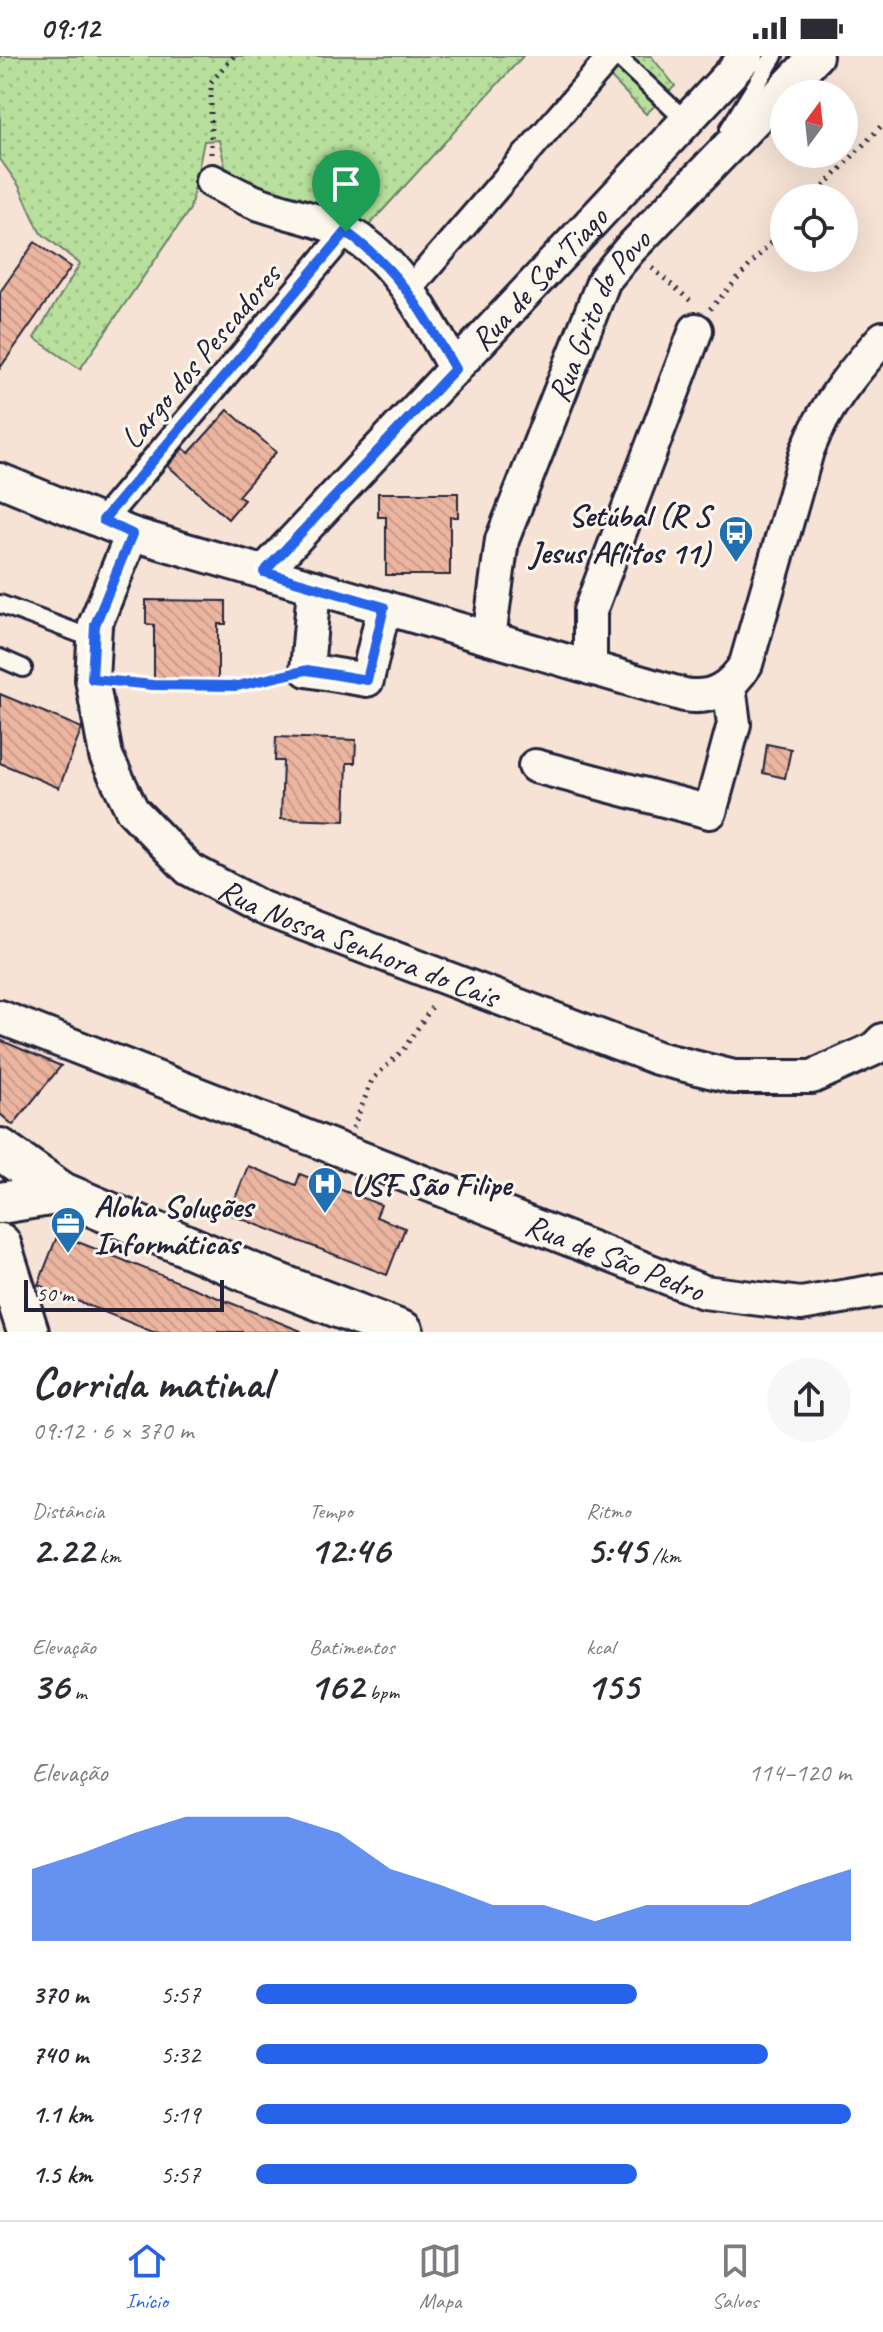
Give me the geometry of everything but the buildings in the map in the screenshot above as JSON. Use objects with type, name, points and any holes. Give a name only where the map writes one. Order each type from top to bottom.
[{"type":"street","points":[[408,291],[614,56]]},
{"type":"street","name":"Rua de San'Tiago","points":[[264,572],[747,56]]},
{"type":"street","name":"Rua Grito do Povo","points":[[489,638],[502,540],[604,280],[630,249],[816,56]]},
{"type":"street","points":[[212,181],[251,201],[346,232],[375,253],[408,291],[455,369]]},
{"type":"street","name":"Largo dos Pescadores","points":[[118,527],[346,232]]},
{"type":"street","points":[[590,668],[590,611],[701,322]]},
{"type":"street","points":[[0,480],[118,527],[264,572],[590,668],[696,697],[710,695],[729,686],[746,664],[817,425],[847,378],[883,338]]},
{"type":"street","name":"Rua Nossa Senhora do Cais","points":[[118,527],[94,639],[92,679],[106,756],[132,810],[189,869],[262,908],[657,1058],[734,1077],[812,1077],[874,1049],[883,1040]]},
{"type":"street","points":[[314,587],[307,670],[367,680],[384,607]]},
{"type":"street","points":[[535,766],[710,812],[734,724],[729,686]]},
{"type":"street","name":"Rua de São Pedro","points":[[0,1017],[704,1292],[801,1304],[883,1290]]},
{"type":"street","points":[[7,1161],[62,1193],[258,1276],[403,1332]]},
{"type":"street","points":[[0,1203],[62,1193]]},
{"type":"street","points":[[0,1244],[26,1332]]},
{"type":"street","points":[[0,1292],[26,1332]]},
{"type":"lane","points":[[614,56],[686,121]]},
{"type":"lane","points":[[701,175],[774,56]]},
{"type":"lane","points":[[0,604],[94,639]]},
{"type":"lane","points":[[0,658],[23,668]]},
{"type":"path","points":[[212,181],[211,82],[234,56]]},
{"type":"path","points":[[826,184],[883,124]]},
{"type":"path","points":[[630,249],[701,322],[770,244]]},
{"type":"path","points":[[92,679],[153,685],[237,686],[307,670]]},
{"type":"path","points":[[344,1151],[372,1080],[403,1050],[450,979]]},
{"type":"green space","points":[[0,56],[523,56],[363,232],[228,179],[219,140],[204,141],[190,209],[80,369],[34,338],[80,264],[40,232],[19,186],[0,159]]},
{"type":"green space","points":[[590,56],[651,56],[675,86],[646,114]]},
{"type":"place","name":"Setúbal (R S Jesus Aflitos 11)","points":[[736,564]]},
{"type":"place","name":"USF São Filipe","points":[[325,1215]]},
{"type":"place","name":"Aloha Soluções Informáticas","points":[[68,1255]]},
{"type":"route","points":[[346,232],[375,253],[398,277],[421,308],[455,369],[264,572],[384,607],[367,680],[307,670],[237,686],[153,685],[92,679],[95,625],[132,534],[103,520],[346,232]]}]
